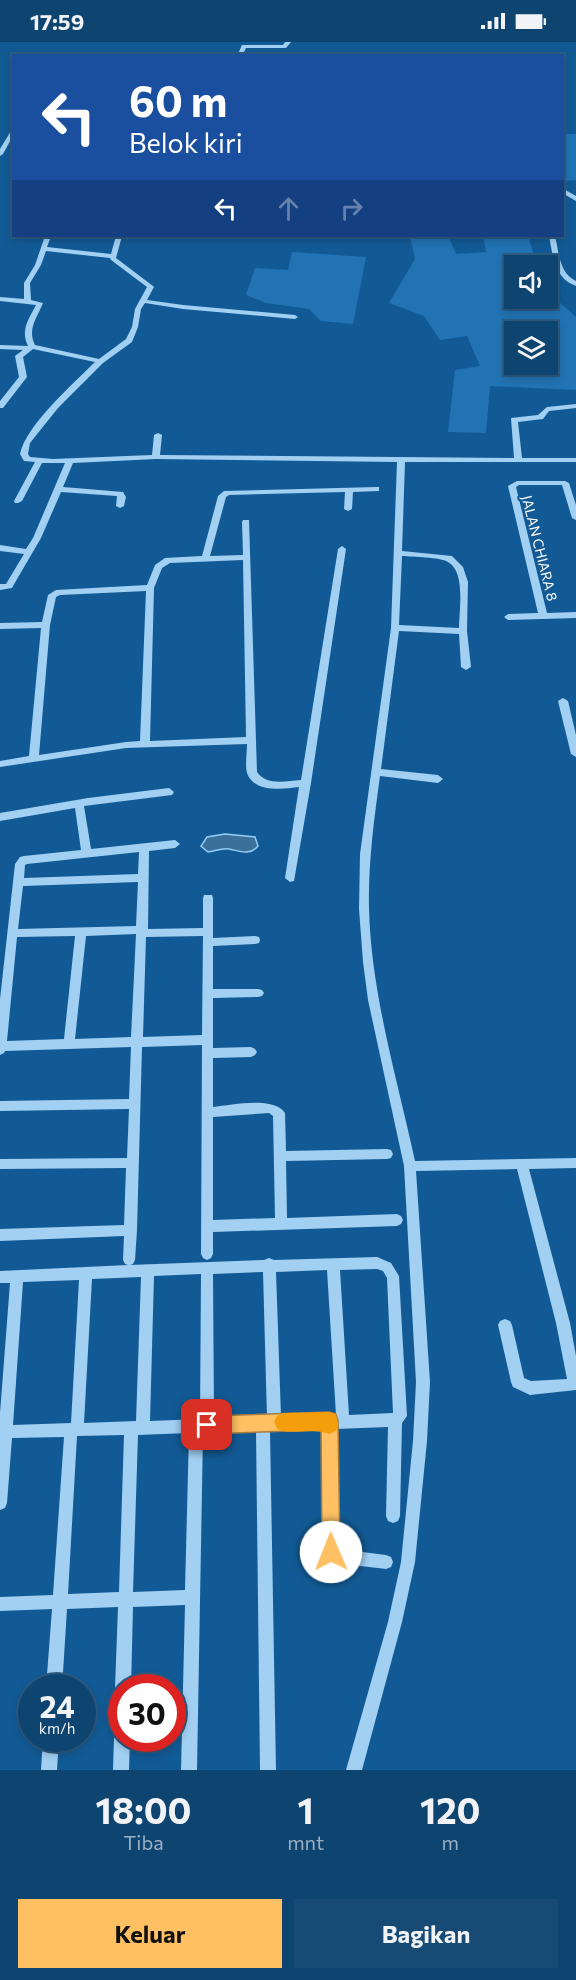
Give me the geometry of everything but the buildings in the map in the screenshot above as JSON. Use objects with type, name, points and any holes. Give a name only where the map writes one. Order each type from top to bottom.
[{"type":"street","points":[[241,54],[244,46],[278,47],[285,46],[288,42]]},
{"type":"street","points":[[2,153],[12,132]]},
{"type":"street","points":[[28,301],[27,283],[38,265],[48,237]]},
{"type":"street","points":[[112,256],[119,237]]},
{"type":"street","points":[[552,237],[561,270],[568,281],[576,284]]},
{"type":"street","points":[[42,249],[112,256]]},
{"type":"street","points":[[112,256],[116,262],[150,284],[144,301],[138,309],[135,327],[129,340],[100,361],[55,406],[26,443],[24,454],[27,459],[39,461],[156,457],[576,460]]},
{"type":"street","points":[[0,299],[41,304],[26,328],[30,347]]},
{"type":"street","points":[[144,301],[183,307],[295,316]]},
{"type":"street","points":[[0,347],[30,347],[100,361]]},
{"type":"street","points":[[0,406],[23,377],[18,361],[30,347]]},
{"type":"street","points":[[518,461],[514,420],[540,417],[547,409],[576,406]]},
{"type":"street","points":[[156,457],[158,435]]},
{"type":"street","points":[[0,587],[9,586],[14,580],[70,460]]},
{"type":"street","points":[[354,1770],[395,1622],[408,1562],[420,1441],[423,1382],[410,1166],[368,962],[364,878],[395,628],[401,460]]},
{"type":"street","points":[[18,501],[39,461]]},
{"type":"street","name":"JALAN CHIARA 8","points":[[543,616],[512,486],[517,483],[565,483],[576,518]]},
{"type":"street","points":[[57,489],[120,494],[122,497],[120,506]]},
{"type":"street","points":[[205,559],[222,496],[226,493],[376,489]]},
{"type":"street","points":[[348,509],[349,490]]},
{"type":"street","points":[[246,522],[252,772],[256,780],[264,784],[306,783]]},
{"type":"street","points":[[0,548],[29,552]]},
{"type":"street","points":[[290,878],[342,549]]},
{"type":"street","points":[[399,553],[449,558],[459,567],[464,582],[463,631],[466,667]]},
{"type":"street","points":[[145,744],[150,588],[158,567],[162,562],[247,557]]},
{"type":"street","points":[[34,757],[49,600],[58,592],[150,588]]},
{"type":"street","points":[[508,617],[576,615]]},
{"type":"street","points":[[0,626],[46,625]]},
{"type":"street","points":[[395,628],[463,631]]},
{"type":"street","points":[[563,701],[576,754]]},
{"type":"street","points":[[0,764],[34,757],[145,744],[251,740]]},
{"type":"street","points":[[376,772],[438,779]]},
{"type":"street","points":[[0,817],[169,792]]},
{"type":"street","points":[[79,804],[86,852]]},
{"type":"street","points":[[175,844],[28,858],[20,864],[0,1048],[208,1040]]},
{"type":"street","points":[[129,1260],[139,1042],[144,848]]},
{"type":"street","points":[[18,882],[143,878]]},
{"type":"street","points":[[189,1770],[192,1597],[208,1226],[208,898]]},
{"type":"street","points":[[69,1044],[81,931]]},
{"type":"street","points":[[13,933],[143,931],[255,940]]},
{"type":"street","points":[[208,994],[258,993]]},
{"type":"street","points":[[208,1053],[251,1052]]},
{"type":"street","points":[[0,1106],[136,1104]]},
{"type":"street","points":[[209,1112],[275,1110],[280,1118],[281,1224]]},
{"type":"street","points":[[280,1156],[387,1155]]},
{"type":"street","points":[[0,1164],[134,1163]]},
{"type":"street","points":[[410,1166],[576,1163]]},
{"type":"street","points":[[505,1325],[515,1373],[523,1386],[572,1385],[575,1380],[563,1323],[522,1164]]},
{"type":"street","points":[[208,1226],[397,1220]]},
{"type":"street","points":[[0,1235],[131,1230]]},
{"type":"street","points":[[0,1277],[148,1272],[207,1261],[269,1264],[377,1263],[387,1267],[393,1276],[401,1410],[395,1420],[393,1516]]},
{"type":"street","points":[[333,1263],[336,1420],[331,1552],[334,1556],[386,1562]]},
{"type":"street","points":[[268,1770],[269,1264]]},
{"type":"street","points":[[123,1674],[126,1599],[148,1272]]},
{"type":"street","points":[[55,1674],[86,1274]]},
{"type":"street","points":[[0,1503],[3,1432],[17,1277]]},
{"type":"street","points":[[3,1432],[336,1420],[395,1420]]},
{"type":"street","points":[[0,1604],[192,1597]]},
{"type":"street","points":[[49,1770],[50,1752]]},
{"type":"street","points":[[121,1770],[122,1752]]},
{"type":"shaded area","points":[[564,134],[576,134],[576,180],[564,181]]},
{"type":"shaded area","points":[[410,237],[448,237],[456,254],[486,252],[483,237],[528,237],[534,255],[504,255],[504,309],[558,309],[558,301],[576,317],[576,390],[490,386],[486,433],[448,432],[455,370],[480,366],[467,336],[440,340],[424,316],[389,303],[415,259]]},
{"type":"shaded area","points":[[292,252],[366,257],[353,324],[321,321],[309,309],[266,303],[246,295],[255,268],[288,270]]},
{"type":"shaded area","points":[[225,834],[255,837],[258,846],[248,852],[221,849],[208,852],[201,846],[207,837]]},
{"type":"slow traffic","points":[[283,1422],[329,1421],[329,1425]]},
{"type":"route","points":[[207,1425],[329,1421],[331,1552]]}]
